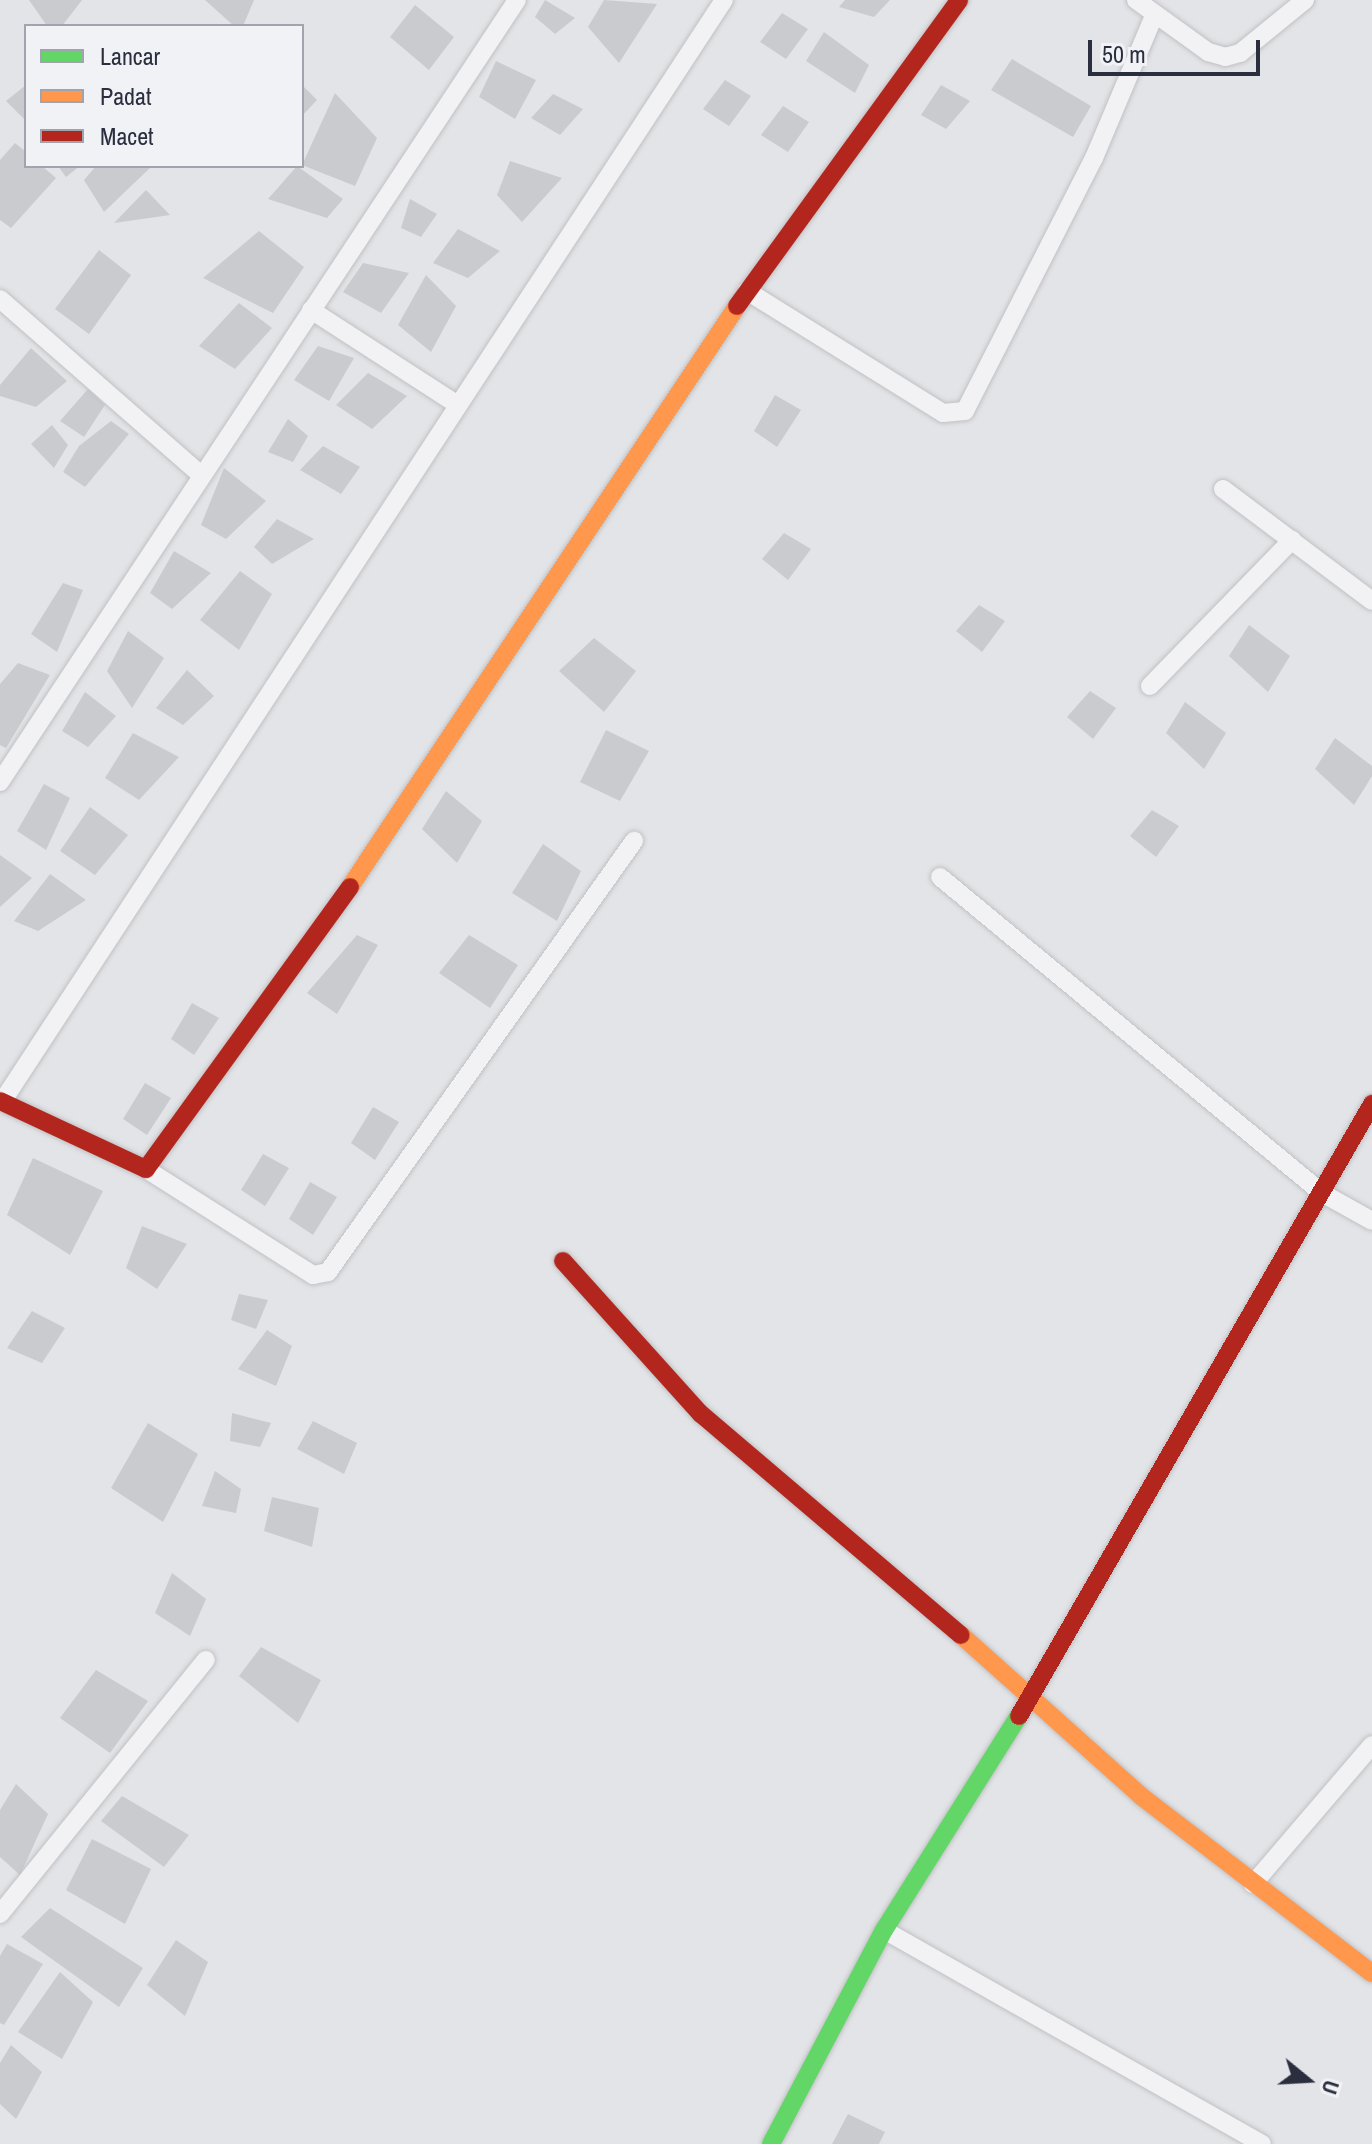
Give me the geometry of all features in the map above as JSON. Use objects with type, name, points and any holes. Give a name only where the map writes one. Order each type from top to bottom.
[{"type":"street","points":[[0,782],[517,0]]},
{"type":"street","points":[[634,841],[328,1272],[313,1275],[146,1169],[1,1102],[724,0]]},
{"type":"street","points":[[146,1169],[317,935],[491,683],[747,291],[959,0]]},
{"type":"street","points":[[1136,0],[1154,16],[1225,57],[1240,53],[1305,0]]},
{"type":"street","points":[[747,291],[943,413],[965,411],[1094,158],[1154,16]]},
{"type":"street","points":[[0,299],[201,475]]},
{"type":"street","points":[[311,310],[458,405]]},
{"type":"street","points":[[1223,489],[1372,601]]},
{"type":"street","points":[[1150,686],[1292,540]]},
{"type":"street","points":[[940,877],[1322,1193],[1372,1221]]},
{"type":"street","points":[[771,2144],[884,1930],[1030,1699],[1372,1104]]},
{"type":"street","points":[[563,1261],[701,1414],[870,1554],[1030,1699],[1253,1884],[1372,1973]]},
{"type":"street","points":[[0,1914],[206,1660]]},
{"type":"street","points":[[1253,1884],[1372,1745]]},
{"type":"street","points":[[884,1930],[1229,2137],[1262,2144]]},
{"type":"building","points":[[29,0],[82,0],[64,24],[46,24]]},
{"type":"building","points":[[205,0],[254,0],[244,24],[232,24]]},
{"type":"building","points":[[545,0],[575,18],[555,34],[535,17]]},
{"type":"building","points":[[604,0],[657,4],[619,63],[588,27]]},
{"type":"building","points":[[845,0],[890,0],[874,17],[839,7]]},
{"type":"building","points":[[415,5],[454,37],[429,70],[390,37]]},
{"type":"building","points":[[782,13],[808,29],[786,59],[760,42]]},
{"type":"building","points":[[824,32],[869,65],[855,93],[806,61]]},
{"type":"building","points":[[1012,59],[1091,106],[1073,137],[991,90]]},
{"type":"building","points":[[496,61],[536,80],[515,119],[479,97]]},
{"type":"building","points":[[725,80],[751,96],[729,126],[703,109]]},
{"type":"building","points":[[941,85],[970,101],[946,129],[921,115]]},
{"type":"building","points":[[24,87],[24,119],[6,101]]},
{"type":"building","points":[[304,87],[317,100],[304,114]]},
{"type":"building","points":[[335,93],[377,138],[355,186],[304,166]]},
{"type":"building","points":[[553,94],[583,109],[560,135],[531,118]]},
{"type":"building","points":[[783,106],[809,122],[788,152],[761,135]]},
{"type":"building","points":[[15,143],[24,150],[24,168],[44,168],[56,178],[11,228],[0,220],[0,160]]},
{"type":"building","points":[[510,161],[562,178],[522,222],[497,195]]},
{"type":"building","points":[[59,168],[77,168],[66,177]]},
{"type":"building","points":[[94,168],[150,168],[104,212],[84,180]]},
{"type":"building","points":[[295,168],[300,168],[343,199],[327,218],[268,199]]},
{"type":"building","points":[[146,190],[170,215],[114,223]]},
{"type":"building","points":[[410,199],[437,214],[421,237],[401,228]]},
{"type":"building","points":[[458,229],[500,251],[468,278],[433,263]]},
{"type":"building","points":[[259,231],[304,267],[273,313],[203,278]]},
{"type":"building","points":[[99,250],[131,275],[89,334],[55,309]]},
{"type":"building","points":[[363,263],[409,273],[381,313],[343,292]]},
{"type":"building","points":[[426,275],[456,306],[431,352],[398,325]]},
{"type":"building","points":[[239,303],[272,328],[235,369],[199,346]]},
{"type":"building","points":[[318,346],[354,358],[329,401],[294,380]]},
{"type":"building","points":[[31,348],[67,381],[36,407],[0,396],[0,385]]},
{"type":"building","points":[[368,373],[407,396],[372,429],[336,405]]},
{"type":"building","points":[[88,389],[105,405],[84,437],[60,421]]},
{"type":"building","points":[[775,395],[801,410],[777,447],[754,431]]},
{"type":"building","points":[[288,419],[308,436],[293,462],[268,452]]},
{"type":"building","points":[[111,421],[129,434],[85,487],[63,472],[79,446]]},
{"type":"building","points":[[52,425],[68,445],[54,468],[31,444]]},
{"type":"building","points":[[323,446],[360,467],[341,494],[300,470]]},
{"type":"building","points":[[224,468],[266,501],[226,539],[201,525]]},
{"type":"building","points":[[277,519],[314,539],[272,564],[254,547]]},
{"type":"building","points":[[784,533],[811,549],[788,580],[762,559]]},
{"type":"building","points":[[174,551],[211,573],[172,609],[150,593]]},
{"type":"building","points":[[240,571],[272,594],[239,650],[200,620]]},
{"type":"building","points":[[63,583],[83,590],[57,652],[31,634]]},
{"type":"building","points":[[979,605],[1005,621],[982,652],[956,631]]},
{"type":"building","points":[[1249,625],[1290,656],[1268,692],[1229,656]]},
{"type":"building","points":[[128,631],[164,658],[132,708],[107,671]]},
{"type":"building","points":[[594,638],[636,671],[604,712],[559,671]]},
{"type":"building","points":[[18,663],[50,675],[6,748],[0,745],[0,684]]},
{"type":"building","points":[[187,670],[214,696],[183,725],[156,708]]},
{"type":"building","points":[[1090,691],[1116,708],[1093,739],[1067,717]]},
{"type":"building","points":[[85,692],[116,716],[88,747],[62,731]]},
{"type":"building","points":[[1185,702],[1226,733],[1204,769],[1166,733]]},
{"type":"building","points":[[606,730],[649,751],[620,801],[580,782]]},
{"type":"building","points":[[133,733],[179,757],[139,800],[105,778]]},
{"type":"building","points":[[1335,738],[1372,766],[1372,776],[1354,805],[1315,769]]},
{"type":"building","points":[[44,784],[70,798],[46,850],[17,831]]},
{"type":"building","points":[[446,791],[482,821],[457,863],[422,829]]},
{"type":"building","points":[[90,807],[128,835],[95,875],[60,851]]},
{"type":"building","points":[[1152,810],[1179,826],[1156,857],[1130,836]]},
{"type":"building","points":[[543,844],[581,871],[557,921],[512,893]]},
{"type":"building","points":[[0,855],[32,878],[0,907]]},
{"type":"building","points":[[50,874],[86,900],[38,931],[14,921]]},
{"type":"building","points":[[357,935],[378,945],[337,1014],[307,993]]},
{"type":"building","points":[[469,935],[518,965],[490,1008],[439,973]]},
{"type":"building","points":[[192,1003],[219,1018],[194,1055],[171,1039]]},
{"type":"building","points":[[145,1083],[171,1098],[147,1135],[123,1119]]},
{"type":"building","points":[[373,1107],[399,1122],[375,1160],[351,1143]]},
{"type":"building","points":[[263,1154],[289,1168],[265,1206],[241,1190]]},
{"type":"building","points":[[33,1158],[103,1191],[70,1255],[7,1215]]},
{"type":"building","points":[[310,1182],[337,1197],[313,1235],[289,1219]]},
{"type":"building","points":[[142,1226],[187,1244],[157,1289],[126,1268]]},
{"type":"building","points":[[239,1294],[268,1300],[256,1329],[231,1320]]},
{"type":"building","points":[[32,1311],[65,1328],[42,1363],[7,1348]]},
{"type":"building","points":[[267,1330],[292,1346],[276,1386],[238,1369]]},
{"type":"building","points":[[232,1413],[271,1423],[260,1447],[230,1441]]},
{"type":"building","points":[[313,1421],[357,1443],[344,1474],[297,1449]]},
{"type":"building","points":[[148,1423],[198,1454],[163,1522],[111,1488]]},
{"type":"building","points":[[215,1471],[241,1489],[236,1513],[202,1506]]},
{"type":"building","points":[[272,1497],[319,1508],[312,1547],[264,1531]]},
{"type":"building","points":[[172,1573],[206,1599],[190,1636],[155,1613]]},
{"type":"building","points":[[261,1647],[321,1680],[298,1723],[239,1676]]},
{"type":"building","points":[[96,1670],[148,1701],[110,1753],[60,1718]]},
{"type":"building","points":[[16,1784],[48,1814],[20,1875],[0,1857],[0,1810]]},
{"type":"building","points":[[122,1796],[189,1835],[164,1867],[101,1821]]},
{"type":"building","points":[[92,1839],[151,1869],[125,1924],[66,1890]]},
{"type":"building","points":[[50,1908],[143,1968],[119,2007],[21,1937]]},
{"type":"building","points":[[176,1940],[208,1962],[185,2016],[147,1985]]},
{"type":"building","points":[[7,1944],[43,1964],[4,2025],[0,2023],[0,1956]]},
{"type":"building","points":[[60,1972],[93,2002],[62,2059],[18,2032]]},
{"type":"building","points":[[11,2045],[42,2072],[16,2119],[0,2104],[0,2063]]},
{"type":"building","points":[[848,2114],[885,2132],[879,2144],[832,2144]]},
{"type":"traffic: fast","points":[[771,2144],[884,1930],[1019,1716]]},
{"type":"traffic: slow","points":[[350,887],[737,306]]},
{"type":"traffic: slow","points":[[961,1635],[1141,1796],[1372,1973]]},
{"type":"traffic: jam","points":[[737,306],[959,0]]},
{"type":"traffic: jam","points":[[0,1101],[146,1169],[350,887]]},
{"type":"traffic: jam","points":[[1019,1716],[1372,1104]]},
{"type":"traffic: jam","points":[[563,1261],[701,1414],[961,1635]]}]
